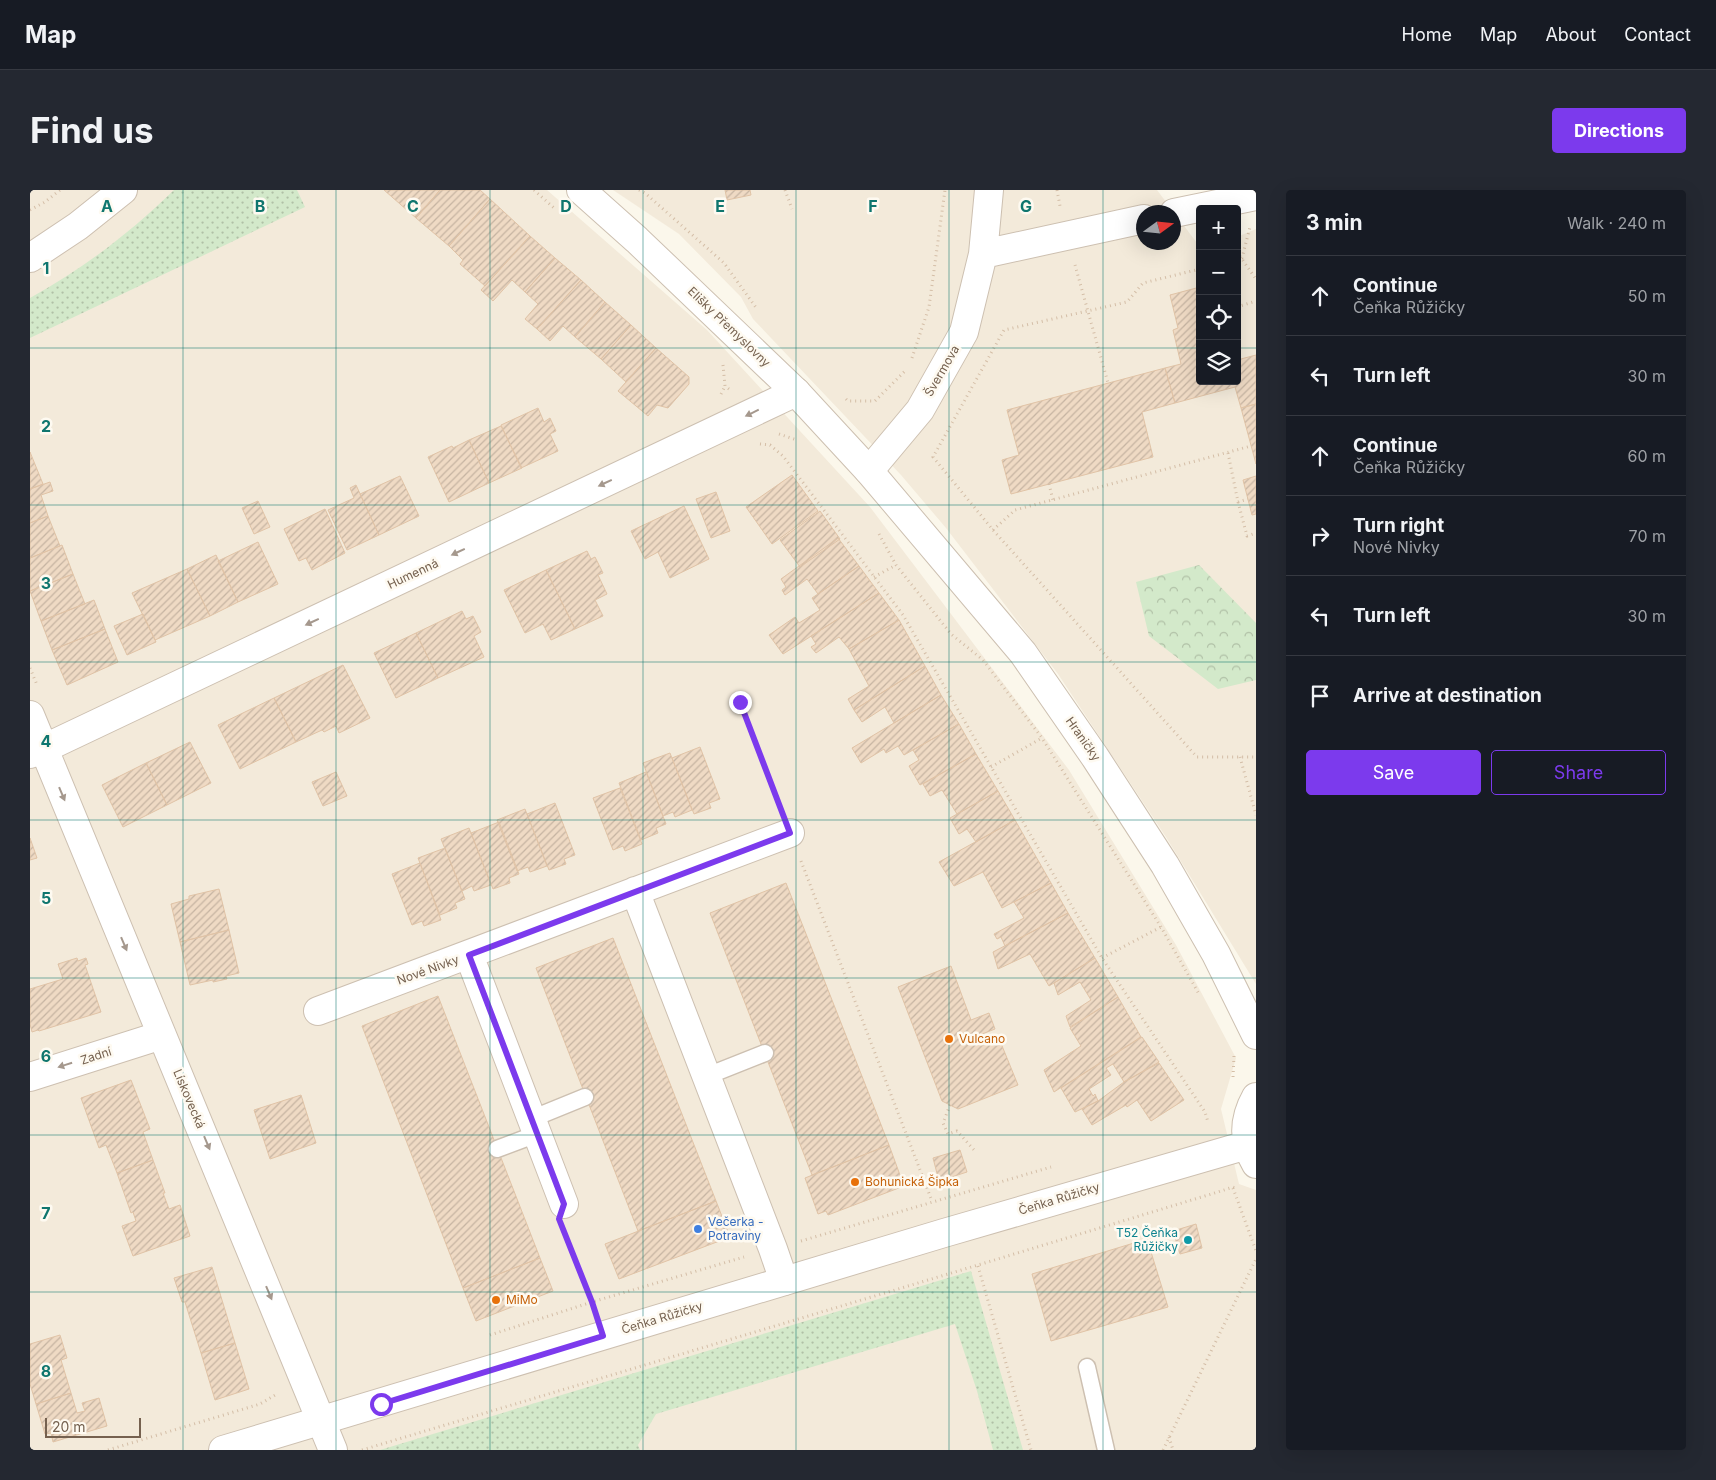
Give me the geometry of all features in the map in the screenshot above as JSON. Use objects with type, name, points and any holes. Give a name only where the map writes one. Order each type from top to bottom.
[{"type":"street","points":[[30,258],[78,226],[123,190]]},
{"type":"street","name":"Elišky Přemyslovny","points":[[581,190],[637,240],[796,392],[869,471]]},
{"type":"street","name":"Švermova","points":[[869,471],[920,410],[964,332],[983,254],[989,190]]},
{"type":"street","points":[[1181,211],[1227,196],[1253,209]]},
{"type":"street","points":[[983,254],[1136,221]]},
{"type":"street","name":"Humenná","points":[[37,751],[796,392]]},
{"type":"street","name":"Hraničky","points":[[869,471],[1022,653],[1095,757],[1165,865],[1216,954],[1256,1035]]},
{"type":"street","name":"Lískovecká","points":[[30,715],[37,751],[162,1035],[334,1450]]},
{"type":"street","name":"Nové Nivky","points":[[318,1011],[790,833]]},
{"type":"street","points":[[635,891],[784,1281]]},
{"type":"street","points":[[469,955],[564,1204]]},
{"type":"street","name":"Zadní","points":[[30,1077],[162,1035]]},
{"type":"street","points":[[1251,1154],[1245,1132],[1247,1119],[1256,1097]]},
{"type":"street","name":"Čeňka Růžičky","points":[[224,1450],[1208,1155],[1251,1154]]},
{"type":"lane","points":[[706,1076],[765,1053]]},
{"type":"lane","points":[[498,1149],[585,1097]]},
{"type":"lane","points":[[1087,1367],[1106,1450]]},
{"type":"path","points":[[30,210],[45,202],[60,190]]},
{"type":"path","points":[[640,190],[646,191],[724,263],[758,311]]},
{"type":"path","points":[[784,190],[792,209]]},
{"type":"path","points":[[841,394],[848,401],[874,401],[910,366],[929,308],[945,190]]},
{"type":"path","points":[[1057,190],[1067,236],[1108,383]]},
{"type":"path","points":[[1253,209],[1242,258],[1256,279]]},
{"type":"path","points":[[1196,270],[1143,284],[1126,302],[1004,330],[933,457],[993,530],[1197,757],[1256,757]]},
{"type":"path","points":[[1241,306],[1256,302]]},
{"type":"path","points":[[773,434],[781,434],[801,442]]},
{"type":"path","points":[[770,445],[783,456],[903,615],[1102,958],[1205,1112],[1208,1122]]},
{"type":"path","points":[[993,530],[1015,510],[1228,454],[1251,446]]},
{"type":"path","points":[[1228,454],[1247,536],[1256,533]]},
{"type":"path","points":[[1049,484],[1053,500]]},
{"type":"path","points":[[1238,502],[1248,499]]},
{"type":"path","points":[[877,530],[896,565],[951,634],[983,660],[1042,738],[1161,927],[1203,1000]]},
{"type":"path","points":[[874,577],[896,565]]},
{"type":"path","points":[[740,702],[932,1201]]},
{"type":"path","points":[[991,767],[1042,738]]},
{"type":"path","points":[[1240,757],[1256,816]]},
{"type":"path","points":[[1102,958],[1161,927]]},
{"type":"path","points":[[1231,1050],[1235,1058],[1232,1084]]},
{"type":"path","points":[[950,1105],[943,1123],[948,1134],[957,1131],[976,1152]]},
{"type":"path","points":[[1208,1155],[1200,1127],[1212,1119]]},
{"type":"path","points":[[1233,1187],[1256,1251]]},
{"type":"path","points":[[361,1450],[1233,1187],[1240,1190]]},
{"type":"path","points":[[564,1204],[559,1219],[592,1302],[603,1336]]},
{"type":"path","points":[[1162,1450],[1256,1259]]},
{"type":"path","points":[[978,1265],[1031,1450]]},
{"type":"path","points":[[108,1450],[260,1404],[278,1394],[281,1388]]},
{"type":"path","points":[[1169,1437],[1173,1450]]},
{"type":"shaded area","points":[[30,190],[547,190],[707,330],[870,507],[1069,770],[1176,945],[1236,1058],[1221,1109],[1239,1184],[1256,1190],[1256,1450],[30,1450]]},
{"type":"shaded area","points":[[613,190],[1157,190],[1169,205],[1136,205],[1136,250],[1181,250],[1181,222],[1196,242],[1196,385],[1241,385],[1241,235],[1256,229],[1256,984],[1166,837],[1058,674],[946,528],[901,475],[753,319],[741,297],[679,234]]},
{"type":"green space","points":[[174,190],[297,190],[305,207],[30,338],[30,298],[69,275],[106,249],[141,221]]},
{"type":"green space","points":[[1199,565],[1256,623],[1256,680],[1218,689],[1149,636],[1136,582]]},
{"type":"green space","points":[[971,1271],[1023,1450],[993,1450],[977,1391],[955,1324],[656,1414],[638,1445],[640,1450],[380,1450]]},
{"type":"building","points":[[384,190],[440,190],[416,218]]},
{"type":"building","points":[[440,190],[480,190],[490,199],[449,246],[416,218]]},
{"type":"building","points":[[725,190],[750,190],[751,195],[727,200]]},
{"type":"building","points":[[490,199],[530,236],[485,286],[460,264],[463,260],[449,246]]},
{"type":"building","points":[[530,236],[555,258],[525,292],[512,280],[493,301],[481,290]]},
{"type":"building","points":[[555,258],[581,280],[537,329],[525,319],[538,304],[525,292]]},
{"type":"building","points":[[581,280],[605,302],[575,337],[563,326],[550,341],[537,329]]},
{"type":"building","points":[[1196,288],[1196,385],[1241,385],[1241,359],[1256,355],[1256,404],[1241,408],[1235,387],[1175,403],[1165,368],[1181,364],[1173,330],[1178,328],[1170,295]]},
{"type":"building","points":[[605,302],[631,325],[601,359],[575,337]]},
{"type":"building","points":[[631,325],[656,348],[626,382],[601,359]]},
{"type":"building","points":[[656,348],[689,377],[689,384],[668,408],[657,405],[648,416],[618,391]]},
{"type":"building","points":[[1165,368],[1175,403],[1142,412],[1153,457],[1011,494],[1002,460],[1019,455],[1007,410]]},
{"type":"building","points":[[1256,404],[1256,464],[1241,408]]},
{"type":"building","points":[[538,408],[544,422],[550,418],[556,431],[550,434],[558,451],[521,468],[501,425]]},
{"type":"building","points":[[501,426],[522,468],[489,483],[469,440]]},
{"type":"building","points":[[469,440],[489,483],[449,502],[428,457]]},
{"type":"building","points":[[30,452],[43,484],[30,489]]},
{"type":"building","points":[[792,475],[818,511],[772,544],[746,507]]},
{"type":"building","points":[[400,476],[419,516],[379,535],[360,494]]},
{"type":"building","points":[[1256,476],[1256,514],[1252,515],[1243,480]]},
{"type":"building","points":[[50,482],[53,491],[41,495],[48,516],[30,523],[30,489]]},
{"type":"building","points":[[356,485],[379,535],[347,550],[328,510],[354,498],[350,488]]},
{"type":"building","points":[[716,492],[730,531],[711,538],[696,499]]},
{"type":"building","points":[[258,501],[270,527],[254,534],[242,508]]},
{"type":"building","points":[[684,506],[709,559],[670,578],[658,552],[645,559],[631,531]]},
{"type":"building","points":[[325,509],[345,553],[312,570],[306,558],[299,561],[284,529]]},
{"type":"building","points":[[820,511],[840,539],[800,567],[780,540]]},
{"type":"building","points":[[48,516],[60,546],[30,558],[30,523]]},
{"type":"building","points":[[838,538],[859,566],[818,594],[807,579],[785,595],[782,590],[786,587],[781,579]]},
{"type":"building","points":[[258,542],[278,584],[238,602],[218,561]]},
{"type":"building","points":[[62,545],[73,574],[30,591],[30,558]]},
{"type":"building","points":[[587,551],[591,559],[595,557],[603,573],[598,575],[607,594],[595,600],[603,616],[575,629],[546,570]]},
{"type":"building","points":[[216,555],[238,602],[210,616],[187,569]]},
{"type":"building","points":[[859,566],[879,593],[783,654],[769,635],[795,617],[799,623],[820,610],[812,598]]},
{"type":"building","points":[[187,569],[210,616],[155,640],[132,593]]},
{"type":"building","points":[[546,570],[575,629],[551,640],[543,624],[525,633],[504,590]]},
{"type":"building","points":[[73,574],[85,604],[41,621],[30,591]]},
{"type":"building","points":[[879,593],[899,620],[849,649],[839,637],[816,653],[811,647],[816,644],[811,636]]},
{"type":"building","points":[[94,600],[105,629],[52,650],[41,621]]},
{"type":"building","points":[[462,611],[466,619],[473,616],[481,632],[474,636],[484,657],[438,678],[416,633]]},
{"type":"building","points":[[143,614],[156,642],[127,655],[114,626]]},
{"type":"building","points":[[899,620],[925,666],[854,710],[848,699],[869,686],[849,649]]},
{"type":"building","points":[[105,629],[118,662],[67,685],[52,650]]},
{"type":"building","points":[[416,633],[438,678],[396,698],[374,653]]},
{"type":"building","points":[[343,665],[370,718],[339,733],[336,726],[296,742],[274,698]]},
{"type":"building","points":[[925,666],[941,695],[894,723],[885,707],[862,722],[854,710]]},
{"type":"building","points":[[941,695],[959,724],[904,755],[898,746],[886,753],[884,749],[861,763],[852,748]]},
{"type":"building","points":[[274,698],[296,742],[240,769],[218,725]]},
{"type":"building","points":[[959,724],[976,754],[920,785],[909,766],[919,760],[913,750]]},
{"type":"building","points":[[190,742],[211,783],[167,805],[146,763]]},
{"type":"building","points":[[700,747],[720,799],[709,803],[711,808],[694,814],[672,758]]},
{"type":"building","points":[[670,753],[692,810],[675,817],[673,812],[663,816],[643,763]]},
{"type":"building","points":[[976,754],[998,791],[957,814],[942,790],[930,796],[923,784]]},
{"type":"building","points":[[146,763],[167,805],[123,827],[102,785]]},
{"type":"building","points":[[336,772],[347,796],[323,806],[312,782]]},
{"type":"building","points":[[646,772],[666,824],[656,828],[658,833],[641,840],[619,783]]},
{"type":"building","points":[[620,788],[642,844],[625,851],[623,846],[613,850],[593,798]]},
{"type":"building","points":[[998,791],[1015,820],[976,842],[967,829],[959,834],[950,818]]},
{"type":"building","points":[[555,803],[575,855],[564,859],[566,864],[549,870],[527,814]]},
{"type":"building","points":[[525,809],[547,866],[530,872],[528,867],[517,871],[497,820]]},
{"type":"building","points":[[1015,820],[1051,883],[1002,908],[983,872],[954,886],[939,862]]},
{"type":"building","points":[[499,822],[519,874],[509,878],[510,883],[493,889],[471,833]]},
{"type":"building","points":[[469,828],[491,885],[474,891],[472,886],[462,891],[441,839]]},
{"type":"building","points":[[30,838],[37,858],[30,860]]},
{"type":"building","points":[[445,848],[465,899],[455,903],[457,908],[440,915],[418,858]]},
{"type":"building","points":[[420,863],[441,920],[424,926],[422,921],[412,925],[392,874]]},
{"type":"building","points":[[786,883],[889,1145],[812,1175],[710,913]]},
{"type":"building","points":[[1051,883],[1068,913],[1005,946],[1001,937],[997,939],[994,934],[1024,918],[1014,902]]},
{"type":"building","points":[[219,889],[229,930],[180,942],[171,904],[189,899],[189,896]]},
{"type":"building","points":[[1068,913],[1095,958],[1049,986],[1030,954],[998,969],[993,952]]},
{"type":"building","points":[[229,930],[239,973],[226,976],[227,979],[190,985],[180,942]]},
{"type":"building","points":[[613,938],[716,1201],[638,1231],[536,968]]},
{"type":"building","points":[[77,958],[78,961],[86,958],[88,964],[85,965],[101,1012],[32,1032],[30,1024],[30,989],[63,979],[58,964]]},
{"type":"building","points":[[1095,958],[1118,997],[1070,1027],[1066,1016],[1091,1000],[1080,982],[1058,995],[1054,983]]},
{"type":"building","name":"Vulcano","points":[[951,966],[971,1020],[989,1013],[995,1029],[977,1036],[980,1043],[998,1036],[1018,1085],[958,1109],[942,1101],[898,987]]},
{"type":"building","points":[[438,996],[540,1258],[463,1288],[362,1026]]},
{"type":"building","points":[[1118,997],[1141,1037],[1054,1092],[1044,1070],[1081,1046],[1070,1028]]},
{"type":"building","points":[[1142,1037],[1159,1062],[1124,1082],[1113,1064],[1106,1068],[1111,1075],[1089,1089],[1093,1096],[1095,1094],[1098,1101],[1075,1112],[1061,1088]]},
{"type":"building","points":[[1159,1063],[1184,1100],[1151,1121],[1137,1100],[1092,1125],[1082,1109],[1098,1101],[1124,1082]]},
{"type":"building","points":[[131,1080],[150,1129],[143,1132],[153,1160],[117,1173],[106,1145],[99,1148],[81,1098]]},
{"type":"building","points":[[301,1095],[316,1143],[270,1159],[254,1110]]},
{"type":"building","name":"Bohunická Šipka","points":[[889,1145],[904,1186],[828,1215],[826,1211],[818,1214],[805,1178]]},
{"type":"building","points":[[960,1150],[967,1172],[939,1181],[933,1158]]},
{"type":"building","points":[[153,1160],[169,1209],[180,1205],[190,1236],[133,1256],[122,1226],[136,1221],[133,1212],[131,1213],[117,1173]]},
{"type":"building","points":[[716,1201],[730,1237],[619,1279],[605,1244]]},
{"type":"building","name":"T52 Čeňka Růžičky","points":[[1196,1224],[1202,1248],[1180,1254],[1173,1231]]},
{"type":"building","points":[[1147,1239],[1168,1307],[1051,1341],[1032,1274]]},
{"type":"building","points":[[540,1258],[553,1291],[476,1321],[463,1288]]},
{"type":"building","points":[[212,1267],[235,1343],[201,1353],[185,1302],[182,1302],[174,1278]]},
{"type":"building","points":[[60,1335],[67,1358],[61,1360],[71,1393],[36,1404],[30,1384],[30,1344]]},
{"type":"building","points":[[235,1343],[249,1389],[215,1400],[201,1353]]},
{"type":"building","points":[[71,1393],[77,1413],[85,1411],[82,1403],[99,1398],[107,1426],[53,1442],[51,1433],[45,1434],[36,1404]]},
{"type":"place","name":"Vulcano","points":[[949,1039]]},
{"type":"place","name":"Bohunická Šipka","points":[[855,1182]]},
{"type":"place","name":"Večerka - Potraviny","points":[[698,1229]]},
{"type":"place","name":"T52 Čeňka Růžičky","points":[[1188,1240]]},
{"type":"place","name":"MiMo","points":[[496,1300]]},
{"type":"route","points":[[381,1404],[603,1336],[592,1302],[559,1219],[564,1204],[469,955],[790,833],[740,702]]}]
